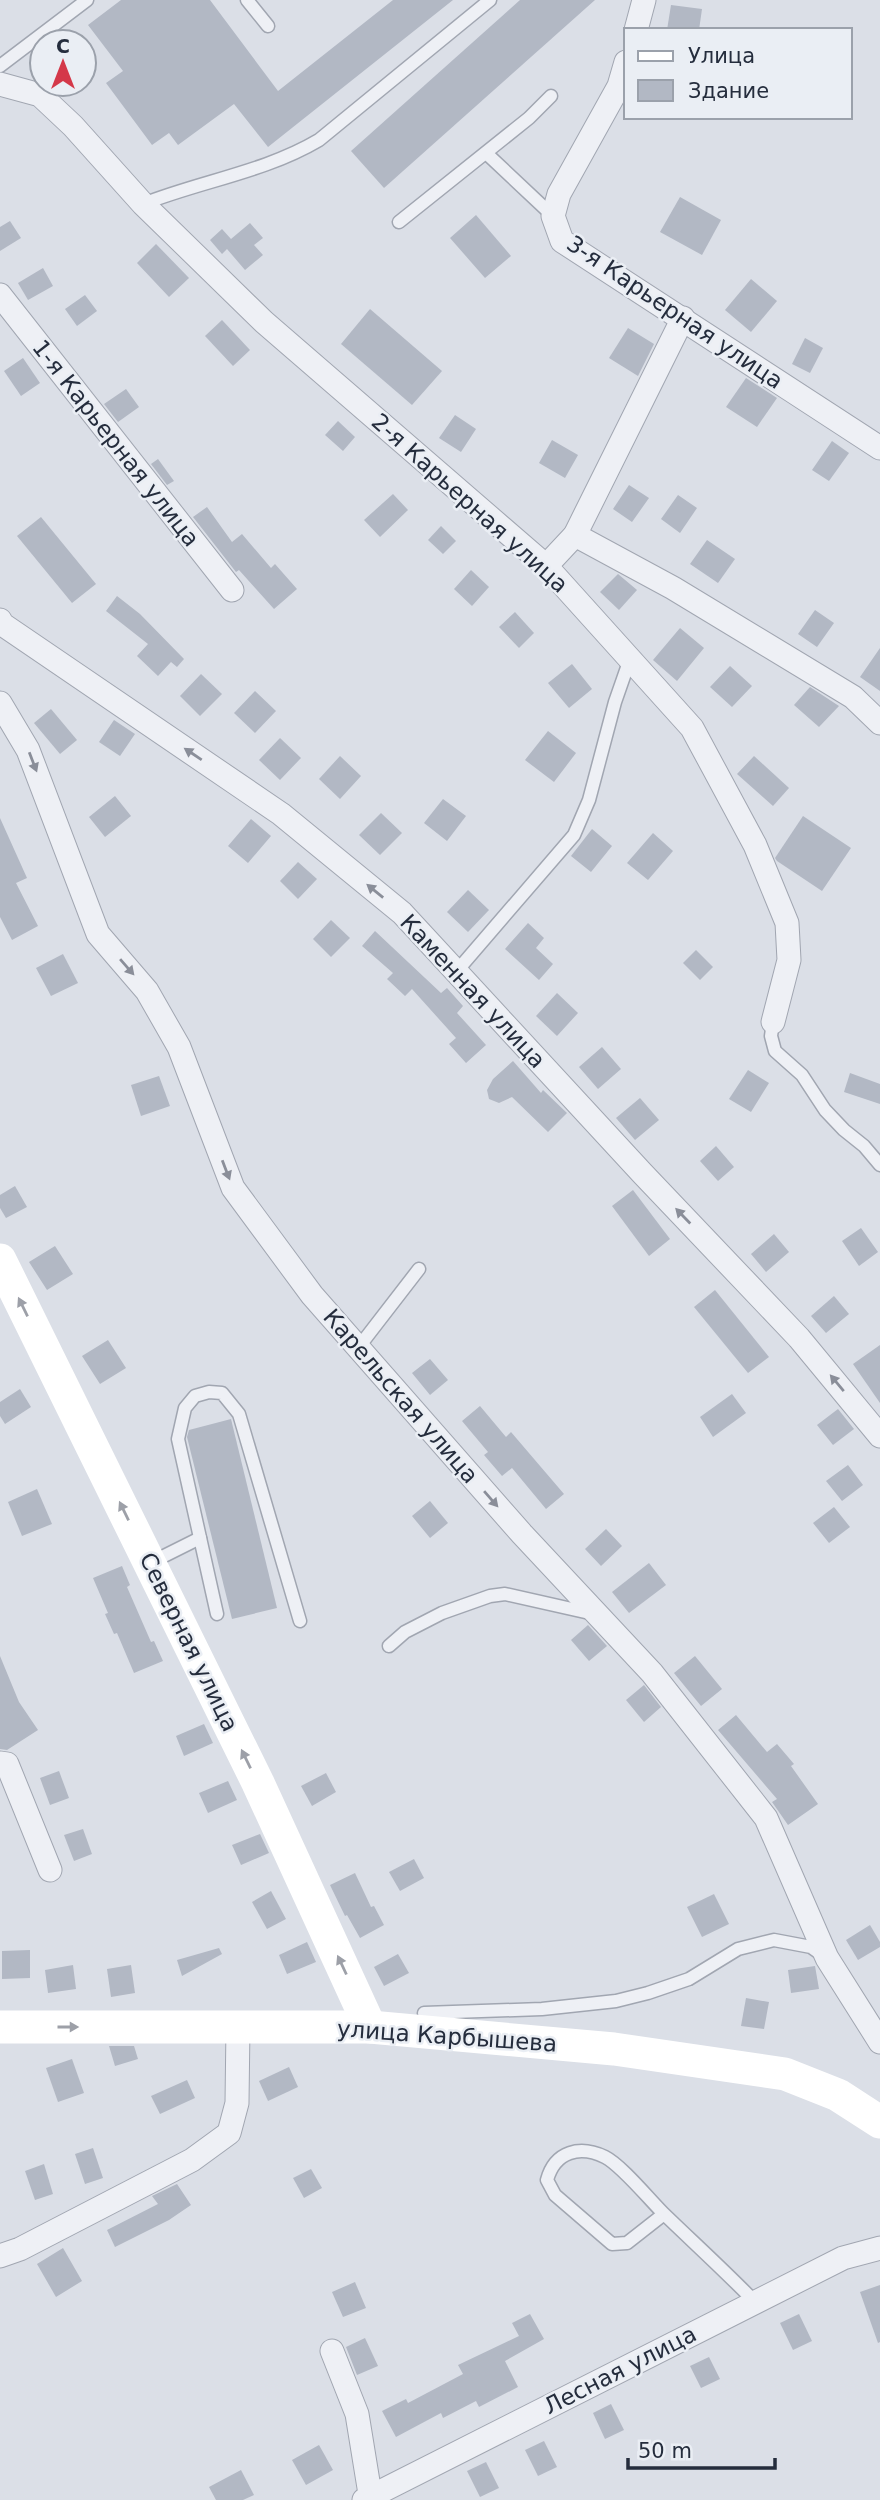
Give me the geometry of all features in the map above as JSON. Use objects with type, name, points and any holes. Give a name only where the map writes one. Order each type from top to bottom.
[{"type":"main road","name":"Северная улица","points":[[0,1260],[258,1783],[370,2027]]},
{"type":"main road","name":"улица Карбышева","points":[[0,2027],[370,2027],[614,2049],[785,2074],[838,2095],[880,2122]]},
{"type":"street","points":[[637,28],[644,0]]},
{"type":"street","name":"3-я Карьерная улица","points":[[624,70],[620,86],[559,194],[553,216],[562,241],[880,448]]},
{"type":"street","name":"2-я Карьерная улица","points":[[0,84],[40,96],[73,126],[143,204],[264,322],[546,566],[692,728],[755,845],[787,923],[789,960],[773,1021]]},
{"type":"street","name":"1-я Карьерная улица","points":[[0,295],[232,590]]},
{"type":"street","points":[[546,566],[575,535],[683,318]]},
{"type":"street","name":"2-я Карьерная улица","points":[[575,535],[673,588],[842,691],[880,723]]},
{"type":"street","name":"Каменная улица","points":[[0,620],[281,814],[401,913],[799,1338],[880,1436]]},
{"type":"street","name":"Карельская улица","points":[[0,703],[29,750],[99,934],[147,991],[179,1047],[233,1188],[312,1295],[522,1534],[652,1673],[766,1818],[827,1958],[880,2042]]},
{"type":"street","points":[[0,1763],[7,1764],[50,1870]]},
{"type":"street","points":[[0,2256],[20,2249],[192,2161],[229,2133],[237,2103],[237,2026]]},
{"type":"street","name":"Лесная улица","points":[[368,2499],[843,2258],[880,2248]]},
{"type":"street","points":[[332,2351],[357,2414],[365,2455],[368,2499]]},
{"type":"lane","points":[[0,66],[87,0]]},
{"type":"lane","points":[[247,0],[268,26]]},
{"type":"lane","points":[[143,204],[170,193],[250,171],[299,152],[319,140],[490,0]]},
{"type":"lane","points":[[399,222],[529,118],[551,96]]},
{"type":"lane","points":[[485,153],[553,216]]},
{"type":"lane","points":[[456,972],[573,835],[589,800],[615,702],[630,659]]},
{"type":"lane","points":[[773,1021],[771,1036],[775,1051],[802,1075],[825,1110],[864,1146],[880,1165]]},
{"type":"lane","points":[[358,1348],[419,1269]]},
{"type":"lane","points":[[217,1614],[178,1439],[185,1408],[195,1396],[209,1392],[222,1393],[239,1414],[300,1621]]},
{"type":"lane","points":[[150,1563],[200,1538]]},
{"type":"lane","points":[[389,1646],[405,1632],[490,1596],[505,1594],[597,1615]]},
{"type":"lane","points":[[424,2013],[542,2009],[616,2001],[689,1979],[738,1949],[774,1940],[811,1947],[827,1958]]},
{"type":"lane","points":[[664,2214],[627,2243],[612,2244],[555,2194],[547,2180],[551,2165],[569,2152],[590,2151],[609,2158],[755,2302]]},
{"type":"building","points":[[121,0],[210,0],[278,91],[393,0],[453,0],[268,147],[234,104],[178,145],[169,133],[152,145],[106,83],[123,71],[98,38],[98,28],[90,28],[88,25]]},
{"type":"building","points":[[520,0],[595,0],[384,188],[351,151]]},
{"type":"building","points":[[671,5],[702,9],[699,28],[667,28]]},
{"type":"building","points":[[680,197],[721,220],[702,255],[660,232]]},
{"type":"building","points":[[476,215],[511,256],[485,278],[450,238]]},
{"type":"building","points":[[10,221],[21,238],[0,251],[0,227]]},
{"type":"building","points":[[250,223],[263,238],[254,245],[263,255],[245,270],[227,249],[222,254],[210,240],[222,229],[231,239]]},
{"type":"building","points":[[156,244],[189,278],[169,297],[137,263]]},
{"type":"building","points":[[43,268],[53,286],[28,300],[18,283]]},
{"type":"building","points":[[751,279],[777,301],[751,332],[725,310]]},
{"type":"building","points":[[85,295],[97,311],[77,326],[65,309]]},
{"type":"building","points":[[370,309],[442,371],[412,405],[341,344]]},
{"type":"building","points":[[222,320],[250,350],[233,366],[205,336]]},
{"type":"building","points":[[628,328],[654,344],[638,376],[609,358]]},
{"type":"building","points":[[805,338],[823,348],[810,373],[792,364]]},
{"type":"building","points":[[23,358],[40,383],[21,396],[4,371]]},
{"type":"building","points":[[746,378],[777,398],[757,427],[726,407]]},
{"type":"building","points":[[126,389],[139,407],[118,422],[104,404]]},
{"type":"building","points":[[455,415],[476,429],[461,452],[439,438]]},
{"type":"building","points":[[338,421],[355,437],[343,451],[325,435]]},
{"type":"building","points":[[552,440],[578,455],[565,478],[539,463]]},
{"type":"building","points":[[832,441],[849,453],[829,481],[812,470]]},
{"type":"building","points":[[158,459],[174,481],[167,485],[151,464]]},
{"type":"building","points":[[629,485],[649,498],[632,522],[613,509]]},
{"type":"building","points":[[393,494],[408,510],[380,537],[364,520]]},
{"type":"building","points":[[678,495],[697,508],[680,533],[661,519]]},
{"type":"building","points":[[207,507],[232,542],[242,534],[271,568],[275,564],[297,589],[274,609],[239,570],[236,572],[193,517]]},
{"type":"building","points":[[41,517],[96,584],[72,603],[17,536]]},
{"type":"building","points":[[441,526],[456,541],[443,554],[428,540]]},
{"type":"building","points":[[707,540],[735,559],[718,583],[690,564]]},
{"type":"building","points":[[471,570],[489,587],[472,606],[454,589]]},
{"type":"building","points":[[618,574],[637,590],[619,610],[600,592]]},
{"type":"building","points":[[117,596],[140,614],[184,659],[177,667],[171,662],[158,676],[137,656],[148,644],[106,611]]},
{"type":"building","points":[[815,610],[834,623],[817,647],[798,634]]},
{"type":"building","points":[[515,612],[534,633],[519,648],[499,627]]},
{"type":"building","points":[[680,628],[704,648],[677,681],[653,660]]},
{"type":"building","points":[[880,648],[880,691],[860,677]]},
{"type":"building","points":[[572,664],[592,689],[569,708],[548,683]]},
{"type":"building","points":[[730,666],[752,686],[732,707],[710,687]]},
{"type":"building","points":[[201,674],[222,694],[200,716],[180,696]]},
{"type":"building","points":[[810,687],[839,706],[819,727],[794,705]]},
{"type":"building","points":[[255,691],[276,711],[255,733],[234,713]]},
{"type":"building","points":[[51,709],[77,740],[60,754],[34,723]]},
{"type":"building","points":[[114,720],[135,734],[120,756],[99,742]]},
{"type":"building","points":[[548,731],[576,753],[554,782],[525,760]]},
{"type":"building","points":[[280,738],[301,758],[280,780],[259,760]]},
{"type":"building","points":[[340,756],[361,776],[340,799],[319,779]]},
{"type":"building","points":[[754,756],[789,788],[773,806],[737,774]]},
{"type":"building","points":[[115,796],[131,816],[105,837],[89,817]]},
{"type":"building","points":[[443,799],[466,816],[447,841],[424,823]]},
{"type":"building","points":[[381,813],[402,833],[380,855],[359,835]]},
{"type":"building","points":[[803,816],[851,848],[822,891],[775,858]]},
{"type":"building","points":[[0,818],[27,878],[16,883],[38,926],[12,940],[0,917]]},
{"type":"building","points":[[251,819],[271,836],[248,863],[228,846]]},
{"type":"building","points":[[592,829],[612,846],[591,872],[571,856]]},
{"type":"building","points":[[653,833],[673,851],[648,880],[627,863]]},
{"type":"building","points":[[298,862],[317,879],[298,899],[280,881]]},
{"type":"building","points":[[468,890],[489,910],[468,932],[447,912]]},
{"type":"building","points":[[331,920],[350,938],[331,957],[313,939]]},
{"type":"building","points":[[528,923],[544,938],[536,948],[553,964],[539,980],[505,949]]},
{"type":"building","points":[[375,931],[441,993],[447,988],[463,1006],[457,1013],[486,1045],[466,1063],[449,1044],[456,1038],[412,989],[405,996],[387,979],[393,973],[362,946]]},
{"type":"building","points":[[696,950],[713,967],[700,980],[683,963]]},
{"type":"building","points":[[63,954],[78,983],[51,996],[36,968]]},
{"type":"building","points":[[557,993],[578,1013],[557,1036],[536,1016]]},
{"type":"building","points":[[602,1047],[621,1069],[598,1089],[579,1067]]},
{"type":"building","points":[[513,1061],[541,1093],[543,1090],[567,1113],[548,1132],[512,1097],[499,1103],[489,1099],[487,1090],[493,1079]]},
{"type":"building","points":[[748,1070],[769,1083],[751,1112],[729,1099]]},
{"type":"building","points":[[850,1073],[880,1084],[880,1104],[844,1092]]},
{"type":"building","points":[[159,1076],[170,1106],[141,1116],[131,1085]]},
{"type":"building","points":[[640,1098],[659,1120],[635,1140],[616,1118]]},
{"type":"building","points":[[716,1146],[734,1167],[718,1181],[700,1161]]},
{"type":"building","points":[[15,1186],[27,1207],[6,1218],[0,1208],[0,1195]]},
{"type":"building","points":[[633,1190],[670,1239],[649,1256],[612,1206]]},
{"type":"building","points":[[861,1228],[878,1252],[859,1266],[842,1241]]},
{"type":"building","points":[[774,1234],[789,1252],[766,1272],[751,1254]]},
{"type":"building","points":[[55,1246],[73,1274],[47,1290],[29,1262]]},
{"type":"building","points":[[715,1290],[769,1357],[748,1373],[694,1307]]},
{"type":"building","points":[[834,1296],[849,1314],[826,1333],[811,1316]]},
{"type":"building","points":[[108,1340],[126,1368],[100,1384],[82,1356]]},
{"type":"building","points":[[880,1345],[880,1403],[853,1364]]},
{"type":"building","points":[[430,1359],[448,1380],[430,1395],[412,1373]]},
{"type":"building","points":[[20,1389],[31,1407],[5,1424],[0,1416],[0,1402]]},
{"type":"building","points":[[732,1394],[746,1413],[713,1437],[700,1417]]},
{"type":"building","points":[[480,1406],[506,1437],[511,1432],[564,1494],[546,1509],[512,1468],[502,1476],[484,1455],[488,1452],[462,1421]]},
{"type":"building","points":[[838,1409],[854,1429],[833,1445],[817,1425]]},
{"type":"building","points":[[231,1419],[277,1608],[232,1619],[187,1437],[189,1430]]},
{"type":"building","points":[[848,1465],[863,1485],[842,1501],[826,1481]]},
{"type":"building","points":[[37,1489],[52,1524],[22,1536],[8,1502]]},
{"type":"building","points":[[430,1501],[448,1523],[430,1538],[412,1516]]},
{"type":"building","points":[[834,1507],[850,1527],[829,1543],[813,1523]]},
{"type":"building","points":[[606,1529],[622,1546],[601,1566],[585,1549]]},
{"type":"building","points":[[649,1563],[666,1585],[629,1613],[612,1592]]},
{"type":"building","points":[[122,1566],[130,1585],[127,1587],[151,1642],[154,1641],[163,1661],[134,1673],[117,1633],[114,1634],[105,1614],[108,1613],[93,1578]]},
{"type":"building","points":[[588,1625],[607,1646],[589,1661],[571,1640]]},
{"type":"building","points":[[0,1656],[19,1702],[38,1730],[7,1750],[0,1749]]},
{"type":"building","points":[[695,1656],[722,1689],[701,1706],[674,1673]]},
{"type":"building","points":[[644,1685],[661,1707],[644,1722],[626,1700]]},
{"type":"building","points":[[736,1715],[767,1752],[777,1744],[794,1764],[791,1766],[818,1804],[788,1825],[772,1802],[777,1799],[718,1730]]},
{"type":"building","points":[[204,1724],[213,1743],[184,1756],[176,1736]]},
{"type":"building","points":[[59,1771],[69,1798],[50,1805],[40,1778]]},
{"type":"building","points":[[326,1773],[336,1792],[312,1806],[301,1786]]},
{"type":"building","points":[[228,1781],[237,1800],[208,1813],[199,1793]]},
{"type":"building","points":[[83,1829],[92,1854],[74,1861],[64,1835]]},
{"type":"building","points":[[260,1834],[269,1853],[241,1865],[232,1845]]},
{"type":"building","points":[[414,1859],[424,1878],[400,1891],[389,1872]]},
{"type":"building","points":[[355,1873],[371,1907],[374,1906],[384,1925],[360,1938],[347,1915],[345,1916],[330,1885]]},
{"type":"building","points":[[271,1891],[286,1919],[267,1929],[252,1902]]},
{"type":"building","points":[[714,1894],[729,1924],[702,1937],[687,1907]]},
{"type":"building","points":[[870,1925],[880,1947],[858,1960],[846,1940]]},
{"type":"building","points":[[307,1942],[316,1962],[287,1974],[279,1955]]},
{"type":"building","points":[[219,1948],[222,1954],[182,1976],[177,1960]]},
{"type":"building","points":[[30,1950],[30,1978],[2,1979],[2,1951]]},
{"type":"building","points":[[398,1954],[409,1973],[384,1986],[374,1967]]},
{"type":"building","points":[[73,1965],[76,1989],[48,1993],[45,1970]]},
{"type":"building","points":[[131,1965],[135,1993],[111,1997],[107,1969]]},
{"type":"building","points":[[815,1966],[819,1989],[791,1993],[788,1970]]},
{"type":"building","points":[[746,1998],[769,2002],[764,2029],[741,2026]]},
{"type":"building","points":[[109,2046],[134,2046],[138,2059],[115,2066]]},
{"type":"building","points":[[72,2059],[84,2093],[58,2102],[46,2068]]},
{"type":"building","points":[[289,2067],[298,2087],[268,2101],[259,2081]]},
{"type":"building","points":[[187,2080],[195,2098],[160,2114],[151,2096]]},
{"type":"building","points":[[93,2148],[103,2178],[85,2184],[75,2154]]},
{"type":"building","points":[[44,2164],[53,2194],[35,2200],[25,2171]]},
{"type":"building","points":[[311,2169],[322,2188],[304,2198],[293,2178]]},
{"type":"building","points":[[177,2184],[191,2205],[169,2220],[115,2247],[107,2230],[158,2204],[152,2196]]},
{"type":"building","points":[[63,2248],[82,2281],[56,2297],[37,2264]]},
{"type":"building","points":[[355,2282],[366,2308],[343,2317],[332,2292]]},
{"type":"building","points":[[880,2285],[880,2342],[878,2343],[860,2292]]},
{"type":"building","points":[[530,2314],[544,2339],[505,2361],[518,2387],[479,2407],[476,2401],[443,2418],[441,2413],[396,2437],[382,2411],[406,2399],[408,2403],[463,2374],[458,2365],[519,2336],[512,2323]]},
{"type":"building","points":[[799,2314],[812,2341],[793,2350],[780,2323]]},
{"type":"building","points":[[365,2338],[378,2366],[357,2375],[346,2347]]},
{"type":"building","points":[[709,2357],[720,2379],[701,2388],[690,2366]]},
{"type":"building","points":[[611,2404],[624,2430],[605,2439],[593,2413]]},
{"type":"building","points":[[544,2441],[557,2467],[538,2476],[525,2450]]},
{"type":"building","points":[[319,2445],[333,2470],[306,2485],[292,2460]]},
{"type":"building","points":[[486,2462],[499,2488],[480,2497],[467,2471]]},
{"type":"building","points":[[241,2470],[254,2495],[243,2500],[216,2500],[209,2487]]}]
